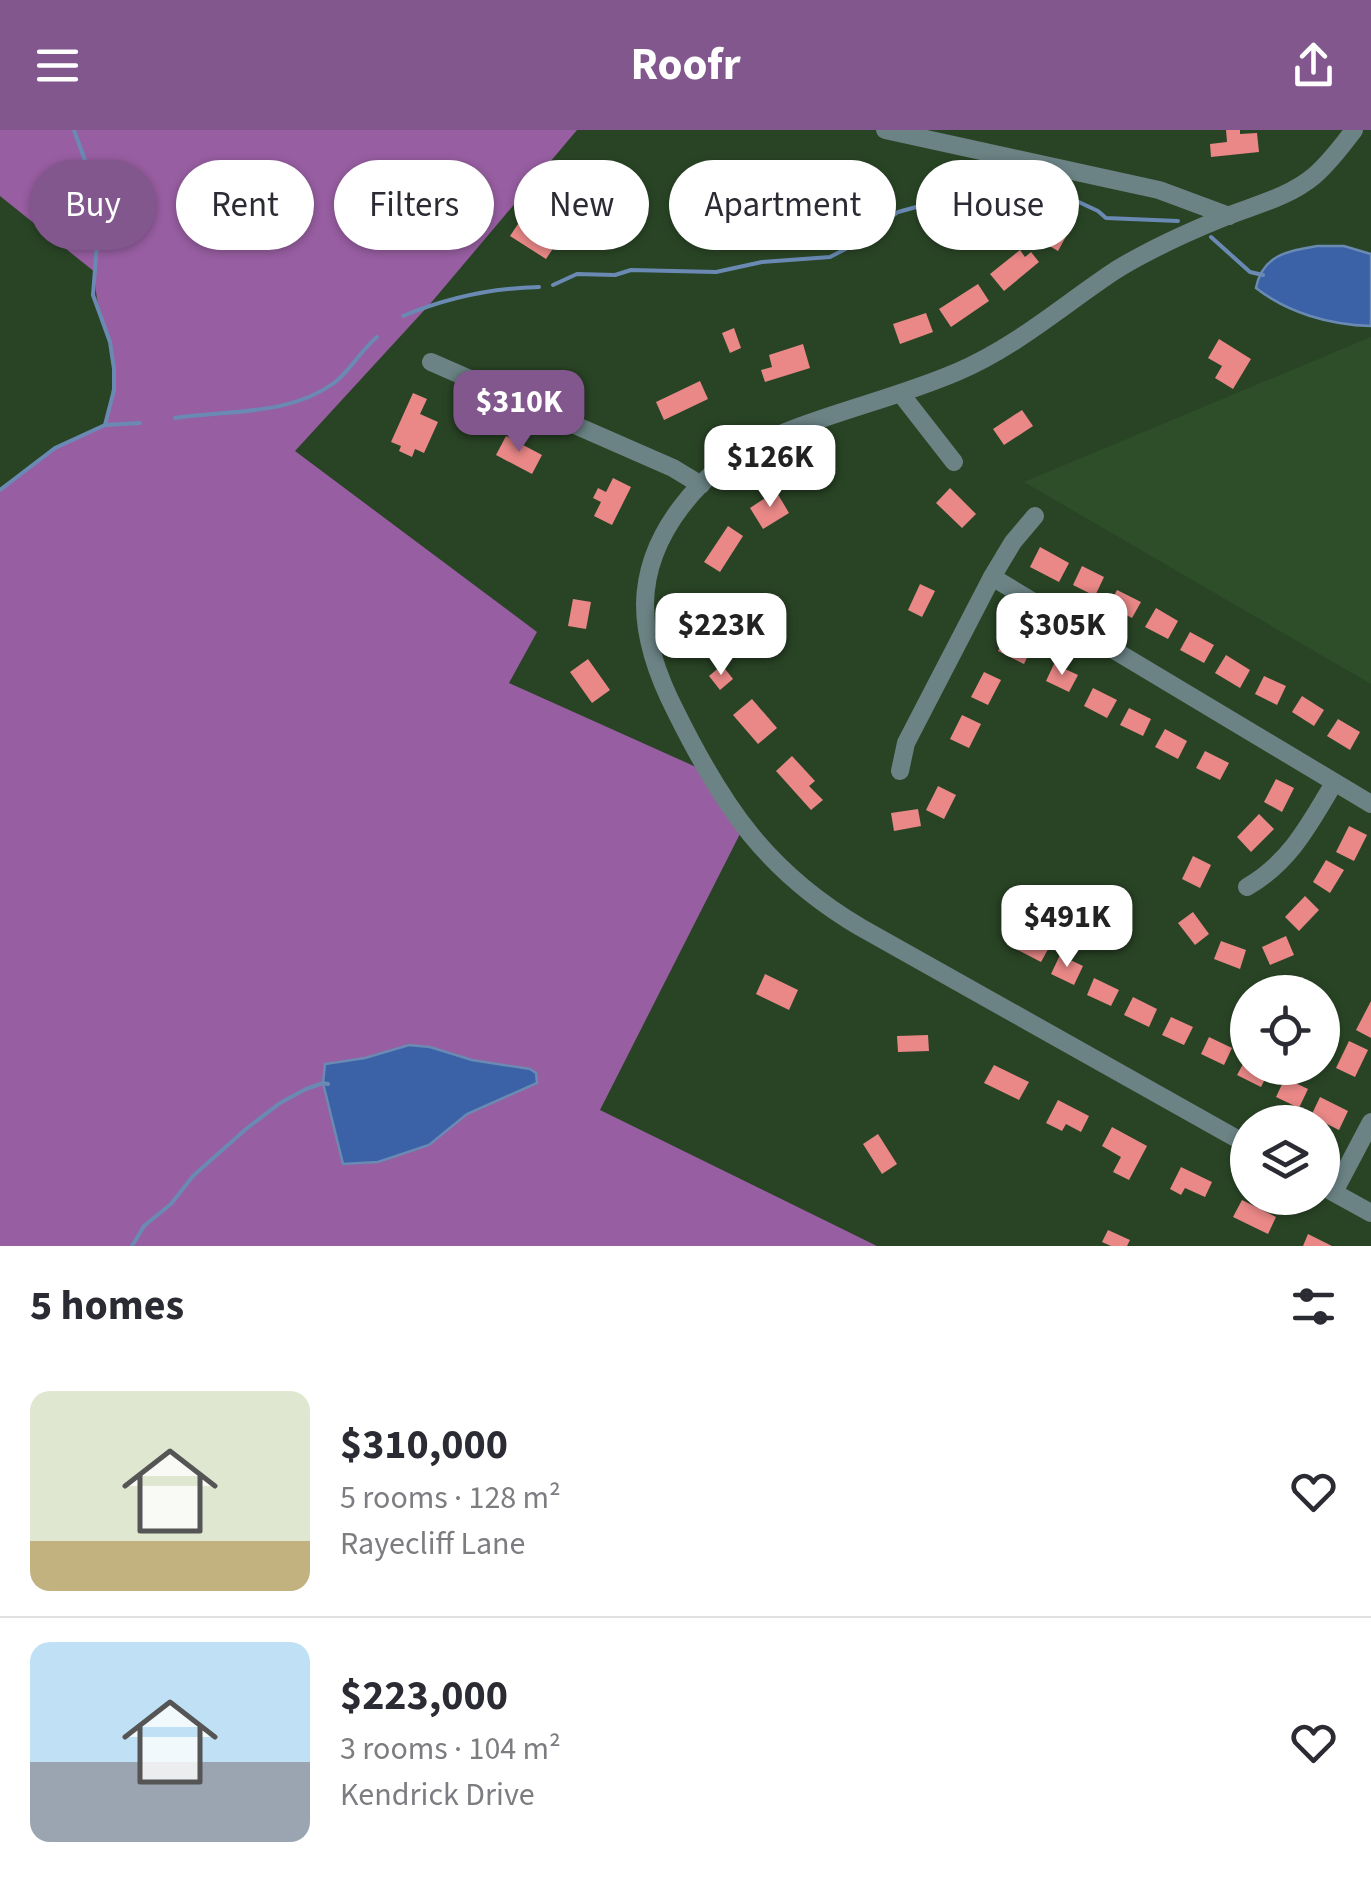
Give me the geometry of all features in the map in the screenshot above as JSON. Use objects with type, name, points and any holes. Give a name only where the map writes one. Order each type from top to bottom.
[{"type":"street","points":[[884,130],[1159,190],[1228,216]]},
{"type":"street","points":[[1230,1135],[860,927],[817,900],[782,870],[743,828],[705,771],[658,670],[645,607],[652,560],[676,514],[701,485],[760,442],[901,394],[998,351],[1116,270],[1312,178],[1354,130]]},
{"type":"street","points":[[430,362],[673,468],[701,485]]},
{"type":"street","points":[[901,394],[954,462]]},
{"type":"street","points":[[900,770],[906,743],[920,712],[992,577],[1013,542],[1036,516]]},
{"type":"street","points":[[992,577],[1371,804]]},
{"type":"street","points":[[1247,887],[1294,849],[1334,784]]},
{"type":"street","points":[[1340,1171],[1371,1122]]},
{"type":"street","points":[[1340,1196],[1371,1213]]},
{"type":"shaded area","points":[[0,130],[577,130],[552,160],[514,160],[514,205],[494,228],[494,160],[334,160],[334,250],[476,250],[295,451],[537,632],[509,683],[705,771],[743,828],[600,1110],[877,1246],[0,1246],[0,490],[55,448],[105,425],[112,355],[98,301],[96,273],[67,250],[156,250],[156,160],[30,160],[30,220],[0,196]]},
{"type":"shaded area","points":[[1371,337],[1371,684],[1024,482]]},
{"type":"water","points":[[1317,246],[1344,246],[1371,254],[1371,326],[1310,316],[1256,288],[1264,268],[1278,256]]},
{"type":"water","points":[[409,1045],[530,1069],[536,1073],[537,1083],[467,1114],[429,1145],[378,1162],[343,1164],[323,1083],[325,1064]]},
{"type":"building","points":[[1226,130],[1257,133],[1259,152],[1211,157],[1210,144],[1227,142]]},
{"type":"building","points":[[532,250],[552,250],[546,259]]},
{"type":"building","points":[[1020,250],[1025,257],[1031,252],[1039,262],[1004,291],[990,274]]},
{"type":"building","points":[[978,284],[989,301],[951,327],[939,309]]},
{"type":"building","points":[[926,313],[933,332],[900,344],[893,324]]},
{"type":"building","points":[[734,328],[741,348],[730,353],[722,333]]},
{"type":"building","points":[[1219,339],[1251,359],[1233,389],[1215,378],[1222,366],[1208,358]]},
{"type":"building","points":[[803,344],[810,368],[765,382],[761,370],[772,367],[769,355]]},
{"type":"building","points":[[700,381],[708,399],[664,420],[656,402]]},
{"type":"building","points":[[413,393],[427,399],[420,414],[438,422],[424,453],[415,449],[412,457],[391,442]]},
{"type":"building","points":[[1022,410],[1033,426],[1004,445],[993,429]]},
{"type":"building","points":[[506,436],[542,455],[532,474],[496,455]]},
{"type":"building","points":[[825,460],[836,473],[817,488],[807,475]]},
{"type":"building","points":[[613,478],[631,487],[612,525],[594,516],[601,502],[593,498],[598,488],[606,492]]},
{"type":"building","points":[[950,488],[976,514],[962,528],[936,503]]},
{"type":"building","points":[[776,491],[789,513],[763,529],[750,508]]},
{"type":"building","points":[[728,526],[743,536],[720,572],[704,562]]},
{"type":"building","points":[[1040,547],[1069,563],[1059,582],[1030,567]]},
{"type":"building","points":[[1082,566],[1104,577],[1095,596],[1073,585]]},
{"type":"building","points":[[920,584],[935,591],[922,617],[908,610]]},
{"type":"building","points":[[1117,590],[1141,602],[1132,618],[1109,606]]},
{"type":"building","points":[[573,599],[591,602],[586,629],[568,626]]},
{"type":"building","points":[[1156,608],[1178,621],[1168,639],[1145,627]]},
{"type":"building","points":[[727,613],[728,631],[712,632],[711,614]]},
{"type":"building","points":[[1009,628],[1035,641],[1024,664],[998,651]]},
{"type":"building","points":[[1190,632],[1214,645],[1204,663],[1180,650]]},
{"type":"building","points":[[1226,655],[1250,670],[1240,688],[1215,673]]},
{"type":"building","points":[[588,659],[610,690],[592,703],[570,672]]},
{"type":"building","points":[[1054,664],[1078,675],[1069,692],[1046,681]]},
{"type":"building","points":[[722,665],[733,679],[720,690],[709,676]]},
{"type":"building","points":[[984,672],[1001,680],[988,705],[971,697]]},
{"type":"building","points":[[1264,676],[1286,686],[1277,705],[1255,694]]},
{"type":"building","points":[[1093,688],[1117,700],[1107,718],[1084,706]]},
{"type":"building","points":[[1302,696],[1324,710],[1314,726],[1292,712]]},
{"type":"building","points":[[752,699],[777,728],[758,744],[733,715]]},
{"type":"building","points":[[1129,708],[1151,719],[1143,736],[1120,725]]},
{"type":"building","points":[[962,715],[981,724],[969,748],[950,739]]},
{"type":"building","points":[[1338,719],[1360,732],[1350,750],[1327,736]]},
{"type":"building","points":[[1165,729],[1187,741],[1178,759],[1155,747]]},
{"type":"building","points":[[1205,751],[1229,763],[1220,780],[1196,768]]},
{"type":"building","points":[[792,756],[815,781],[809,786],[823,800],[811,810],[776,771]]},
{"type":"building","points":[[1276,779],[1294,788],[1282,812],[1264,802]]},
{"type":"building","points":[[938,786],[956,795],[944,819],[926,810]]},
{"type":"building","points":[[918,809],[921,826],[894,831],[891,813]]},
{"type":"building","points":[[1259,814],[1274,829],[1251,852],[1237,837]]},
{"type":"building","points":[[1349,826],[1367,835],[1354,861],[1336,852]]},
{"type":"building","points":[[1193,856],[1211,865],[1200,888],[1182,879]]},
{"type":"building","points":[[1326,860],[1344,870],[1330,893],[1313,882]]},
{"type":"building","points":[[1305,896],[1319,910],[1299,931],[1285,917]]},
{"type":"building","points":[[1029,904],[1040,910],[1030,931],[1052,942],[1041,962],[1008,945]]},
{"type":"building","points":[[1193,912],[1209,934],[1195,945],[1178,923]]},
{"type":"building","points":[[1286,936],[1294,955],[1270,965],[1262,947]]},
{"type":"building","points":[[1221,941],[1246,950],[1240,969],[1214,959]]},
{"type":"building","points":[[1060,955],[1083,966],[1074,985],[1051,974]]},
{"type":"building","points":[[765,974],[798,990],[789,1010],[756,994]]},
{"type":"building","points":[[1094,978],[1119,990],[1111,1006],[1087,995]]},
{"type":"building","points":[[1133,997],[1157,1009],[1149,1027],[1124,1015]]},
{"type":"building","points":[[1371,1001],[1371,1038],[1356,1030]]},
{"type":"building","points":[[1171,1017],[1193,1027],[1184,1045],[1162,1035]]},
{"type":"building","points":[[928,1035],[929,1051],[898,1052],[897,1036]]},
{"type":"building","points":[[1209,1037],[1230,1047],[1224,1065],[1201,1054]]},
{"type":"building","points":[[1349,1041],[1368,1050],[1355,1077],[1340,1070],[1340,1060]]},
{"type":"building","points":[[994,1065],[1029,1082],[1019,1100],[984,1083]]},
{"type":"building","points":[[1282,1085],[1308,1089],[1300,1105],[1276,1097]]},
{"type":"building","points":[[1320,1097],[1336,1105],[1316,1105]]},
{"type":"building","points":[[1058,1100],[1089,1116],[1081,1132],[1066,1124],[1062,1131],[1046,1123]]},
{"type":"building","points":[[1340,1107],[1348,1111],[1340,1128]]},
{"type":"building","points":[[1112,1127],[1147,1146],[1129,1180],[1113,1172],[1121,1157],[1102,1146]]},
{"type":"building","points":[[878,1134],[897,1164],[882,1174],[863,1144]]},
{"type":"building","points":[[1181,1167],[1212,1182],[1205,1197],[1185,1188],[1181,1195],[1170,1189]]},
{"type":"building","points":[[1272,1215],[1276,1217],[1268,1234],[1233,1217]]},
{"type":"building","points":[[1108,1230],[1130,1240],[1127,1246],[1102,1242]]},
{"type":"building","points":[[1308,1234],[1332,1246],[1303,1246]]},
{"type":"waterway","points":[[74,130],[99,218],[93,295],[110,342],[114,369],[114,390],[105,425]]},
{"type":"waterway","points":[[553,285],[577,274],[615,275],[631,270],[716,272],[762,262],[830,257],[859,242],[898,212],[986,188],[1032,186],[1068,197],[1106,218],[1178,221]]},
{"type":"waterway","points":[[1211,237],[1250,272],[1263,275]]},
{"type":"waterway","points":[[403,316],[469,295],[539,287]]},
{"type":"waterway","points":[[175,418],[257,410],[316,394],[345,373],[377,337]]},
{"type":"waterway","points":[[0,490],[55,448],[105,425],[140,423]]},
{"type":"waterway","points":[[132,1246],[144,1226],[246,1129],[280,1103],[306,1089],[328,1084]]}]
